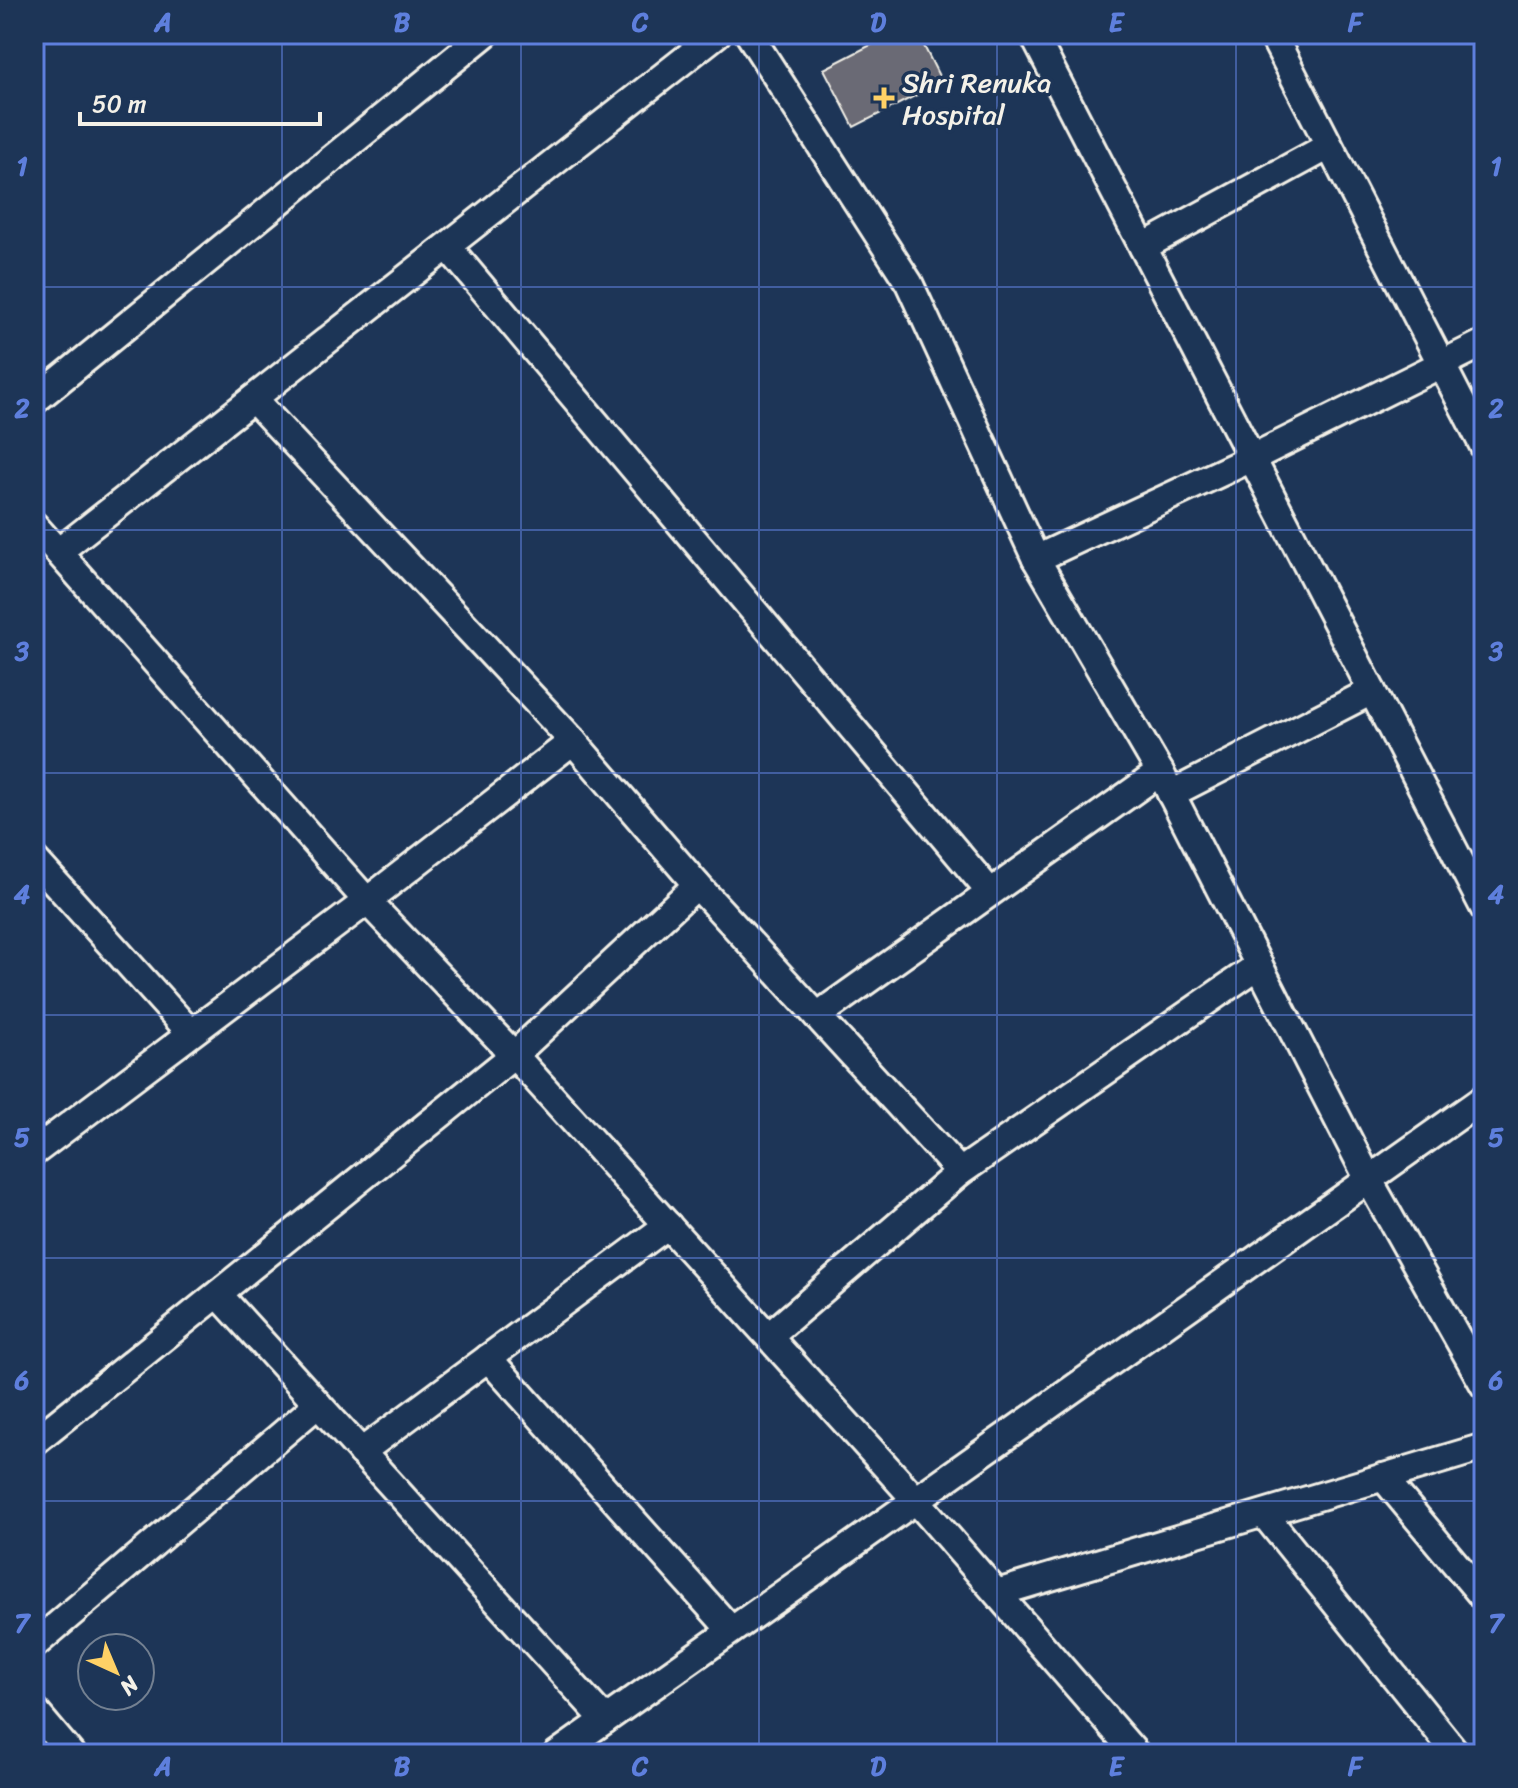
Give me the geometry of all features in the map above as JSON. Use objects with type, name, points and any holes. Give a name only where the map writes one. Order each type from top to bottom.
[{"type":"street","points":[[34,401],[485,34]]},
{"type":"street","points":[[58,552],[717,34]]},
{"type":"street","points":[[749,34],[909,283],[1036,559],[1166,783],[1369,1180],[1484,1385]]},
{"type":"street","points":[[1033,34],[1484,908]]},
{"type":"street","points":[[1272,34],[1484,447]]},
{"type":"street","points":[[1143,247],[1329,146]]},
{"type":"street","points":[[448,247],[990,892]]},
{"type":"street","points":[[1036,559],[1252,458],[1484,343]]},
{"type":"street","points":[[253,399],[573,741],[697,885],[960,1172]]},
{"type":"street","points":[[34,525],[367,901],[514,1055],[769,1336],[1136,1754]]},
{"type":"street","points":[[817,1016],[990,892],[1166,783],[1372,691]]},
{"type":"street","points":[[34,1152],[573,741]]},
{"type":"street","points":[[34,859],[190,1032]]},
{"type":"street","points":[[34,1442],[514,1055],[697,885]]},
{"type":"street","points":[[769,1336],[960,1172],[1259,965]]},
{"type":"street","points":[[557,1754],[589,1746],[605,1720],[1484,1098]]},
{"type":"street","points":[[361,1452],[668,1225]]},
{"type":"street","points":[[218,1294],[605,1720]]},
{"type":"street","points":[[488,1358],[731,1630]]},
{"type":"street","points":[[34,1645],[318,1404]]},
{"type":"street","points":[[997,1593],[1484,1447]]},
{"type":"street","points":[[1383,1477],[1484,1598]]},
{"type":"street","points":[[1264,1514],[1457,1754]]},
{"type":"street","points":[[34,1710],[71,1754]]},
{"type":"building","points":[[892,34],[918,34],[942,82],[854,127],[824,69]]},
{"type":"place","name":"Shri Renuka Hospital","points":[[884,98]]}]
